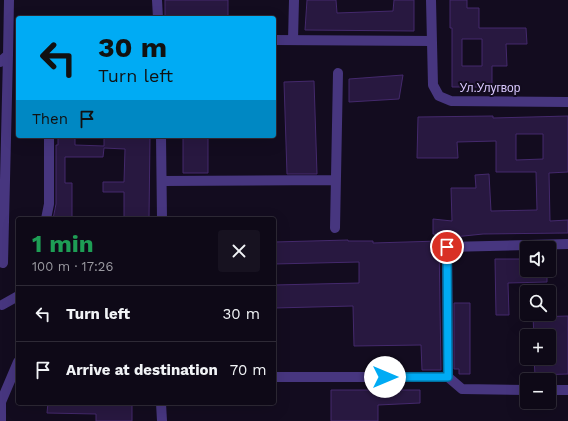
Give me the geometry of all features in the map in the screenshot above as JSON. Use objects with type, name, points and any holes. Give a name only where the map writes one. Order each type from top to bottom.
[{"type":"street","points":[[0,262],[3,262],[9,0]]},
{"type":"street","points":[[157,0],[158,16]]},
{"type":"street","points":[[293,40],[294,0]]},
{"type":"street","name":"Ул.Улугвор","points":[[431,0],[433,84],[439,96],[451,101],[568,102]]},
{"type":"street","points":[[276,40],[432,41]]},
{"type":"street","points":[[0,62],[8,55]]},
{"type":"street","points":[[335,228],[338,73]]},
{"type":"street","points":[[46,217],[49,204],[49,138]]},
{"type":"street","points":[[161,138],[162,217]]},
{"type":"street","points":[[162,181],[335,180]]},
{"type":"street","points":[[448,377],[447,247],[568,244]]},
{"type":"street","points":[[1,305],[16,297]]},
{"type":"street","points":[[1,421],[1,401],[16,367]]},
{"type":"street","points":[[276,377],[448,377],[462,389],[520,390]]},
{"type":"street","points":[[556,390],[568,390]]},
{"type":"street","points":[[162,405],[162,421]]},
{"type":"building","points":[[165,0],[228,0],[228,16],[165,16]]},
{"type":"building","points":[[307,0],[336,0],[337,13],[393,11],[394,0],[414,0],[414,31],[305,30]]},
{"type":"building","points":[[450,0],[467,0],[467,8],[479,8],[479,28],[526,28],[527,44],[506,44],[507,66],[492,66],[492,87],[452,87],[452,28],[450,28]],"holes":[[[462,39],[482,39],[482,66],[462,66]]]},
{"type":"building","points":[[403,75],[399,99],[349,102],[349,79]]},
{"type":"building","points":[[314,81],[317,174],[287,174],[284,82]]},
{"type":"building","points":[[493,116],[493,118],[568,116],[568,172],[549,173],[550,221],[568,220],[568,233],[483,234],[454,237],[433,234],[433,219],[452,221],[451,188],[476,188],[475,175],[489,174],[491,211],[537,210],[536,172],[496,172],[496,141],[457,142],[458,158],[417,158],[418,117]],"holes":[[[516,134],[543,134],[543,159],[516,160]]]},
{"type":"building","points":[[58,138],[75,138],[75,145],[104,146],[104,138],[150,138],[149,217],[124,217],[124,192],[103,192],[103,182],[124,182],[125,149],[104,148],[103,157],[65,157],[65,183],[72,183],[72,217],[53,217],[56,204],[56,145],[58,145]]},
{"type":"building","points":[[183,138],[208,138],[208,173],[183,173]]},
{"type":"building","points":[[348,240],[373,241],[373,243],[439,241],[441,370],[422,370],[421,345],[354,346],[353,306],[276,308],[276,285],[359,283],[359,262],[276,264],[276,242]]},
{"type":"building","points":[[495,259],[520,259],[520,277],[547,277],[547,282],[508,283],[509,315],[496,315]]},
{"type":"building","points":[[454,303],[470,303],[470,374],[459,374],[459,369],[454,369]]},
{"type":"building","points":[[556,316],[568,316],[568,374],[535,373],[534,365],[556,365],[556,329],[534,329],[533,321],[556,321]]},
{"type":"building","points":[[331,390],[420,390],[420,403],[378,405],[378,421],[331,421]]},
{"type":"building","points":[[48,405],[132,405],[132,421],[96,421],[96,414],[47,413]]},
{"type":"route","points":[[385,377],[448,377],[447,247]]}]
